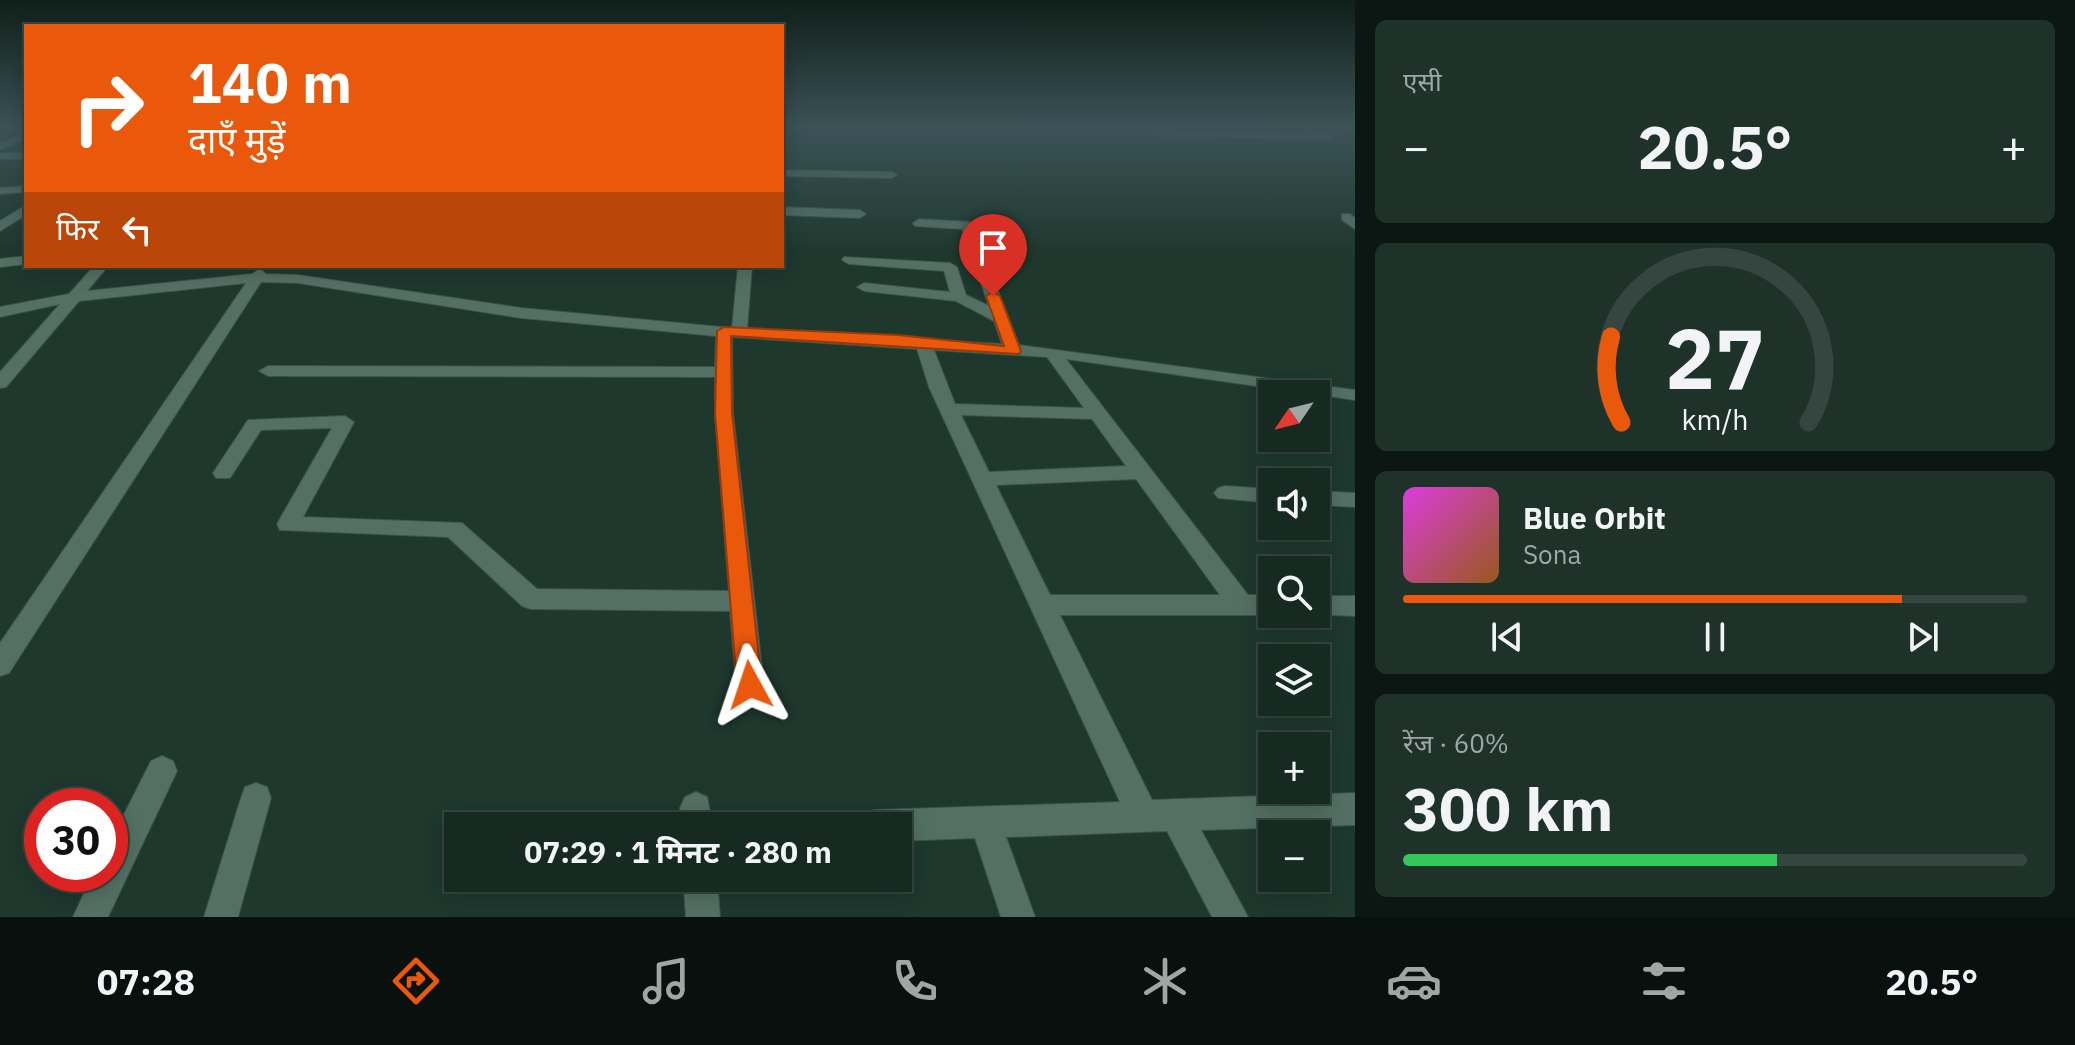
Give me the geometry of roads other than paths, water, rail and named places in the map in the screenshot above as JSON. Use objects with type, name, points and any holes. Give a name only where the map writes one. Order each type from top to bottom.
[{"type":"street","points":[[784,173],[892,175]]},
{"type":"street","points":[[0,191],[24,189]]},
{"type":"street","points":[[784,211],[860,214]]},
{"type":"street","points":[[0,227],[19,218]]},
{"type":"street","points":[[919,223],[967,225],[1013,351]]},
{"type":"street","points":[[0,263],[24,260]]},
{"type":"street","points":[[849,260],[950,267],[959,297]]},
{"type":"street","points":[[0,383],[99,268]]},
{"type":"street","points":[[745,268],[724,372],[724,413],[750,685]]},
{"type":"street","points":[[0,665],[260,272]]},
{"type":"street","points":[[5,309],[260,272],[521,313],[732,332],[1052,352],[1355,395]]},
{"type":"street","points":[[864,287],[959,297],[1002,319]]},
{"type":"street","points":[[923,342],[949,409],[1042,605],[1159,816],[1231,917]]},
{"type":"street","points":[[1052,352],[1241,605]]},
{"type":"street","points":[[268,371],[724,372]]},
{"type":"street","points":[[949,409],[1098,414]]},
{"type":"street","points":[[223,473],[255,424],[345,422],[288,524],[454,529],[531,599],[742,601]]},
{"type":"street","points":[[983,479],[1142,472]]},
{"type":"street","points":[[1225,493],[1258,495]]},
{"type":"street","points":[[1330,499],[1355,500]]},
{"type":"street","points":[[1042,605],[1258,605]]},
{"type":"street","points":[[1330,606],[1355,606]]},
{"type":"street","points":[[90,917],[162,771]]},
{"type":"street","points":[[221,917],[256,798]]},
{"type":"street","points":[[912,825],[1355,809]]},
{"type":"street","points":[[985,822],[1018,917]]},
{"type":"street","points":[[701,892],[703,917]]}]
